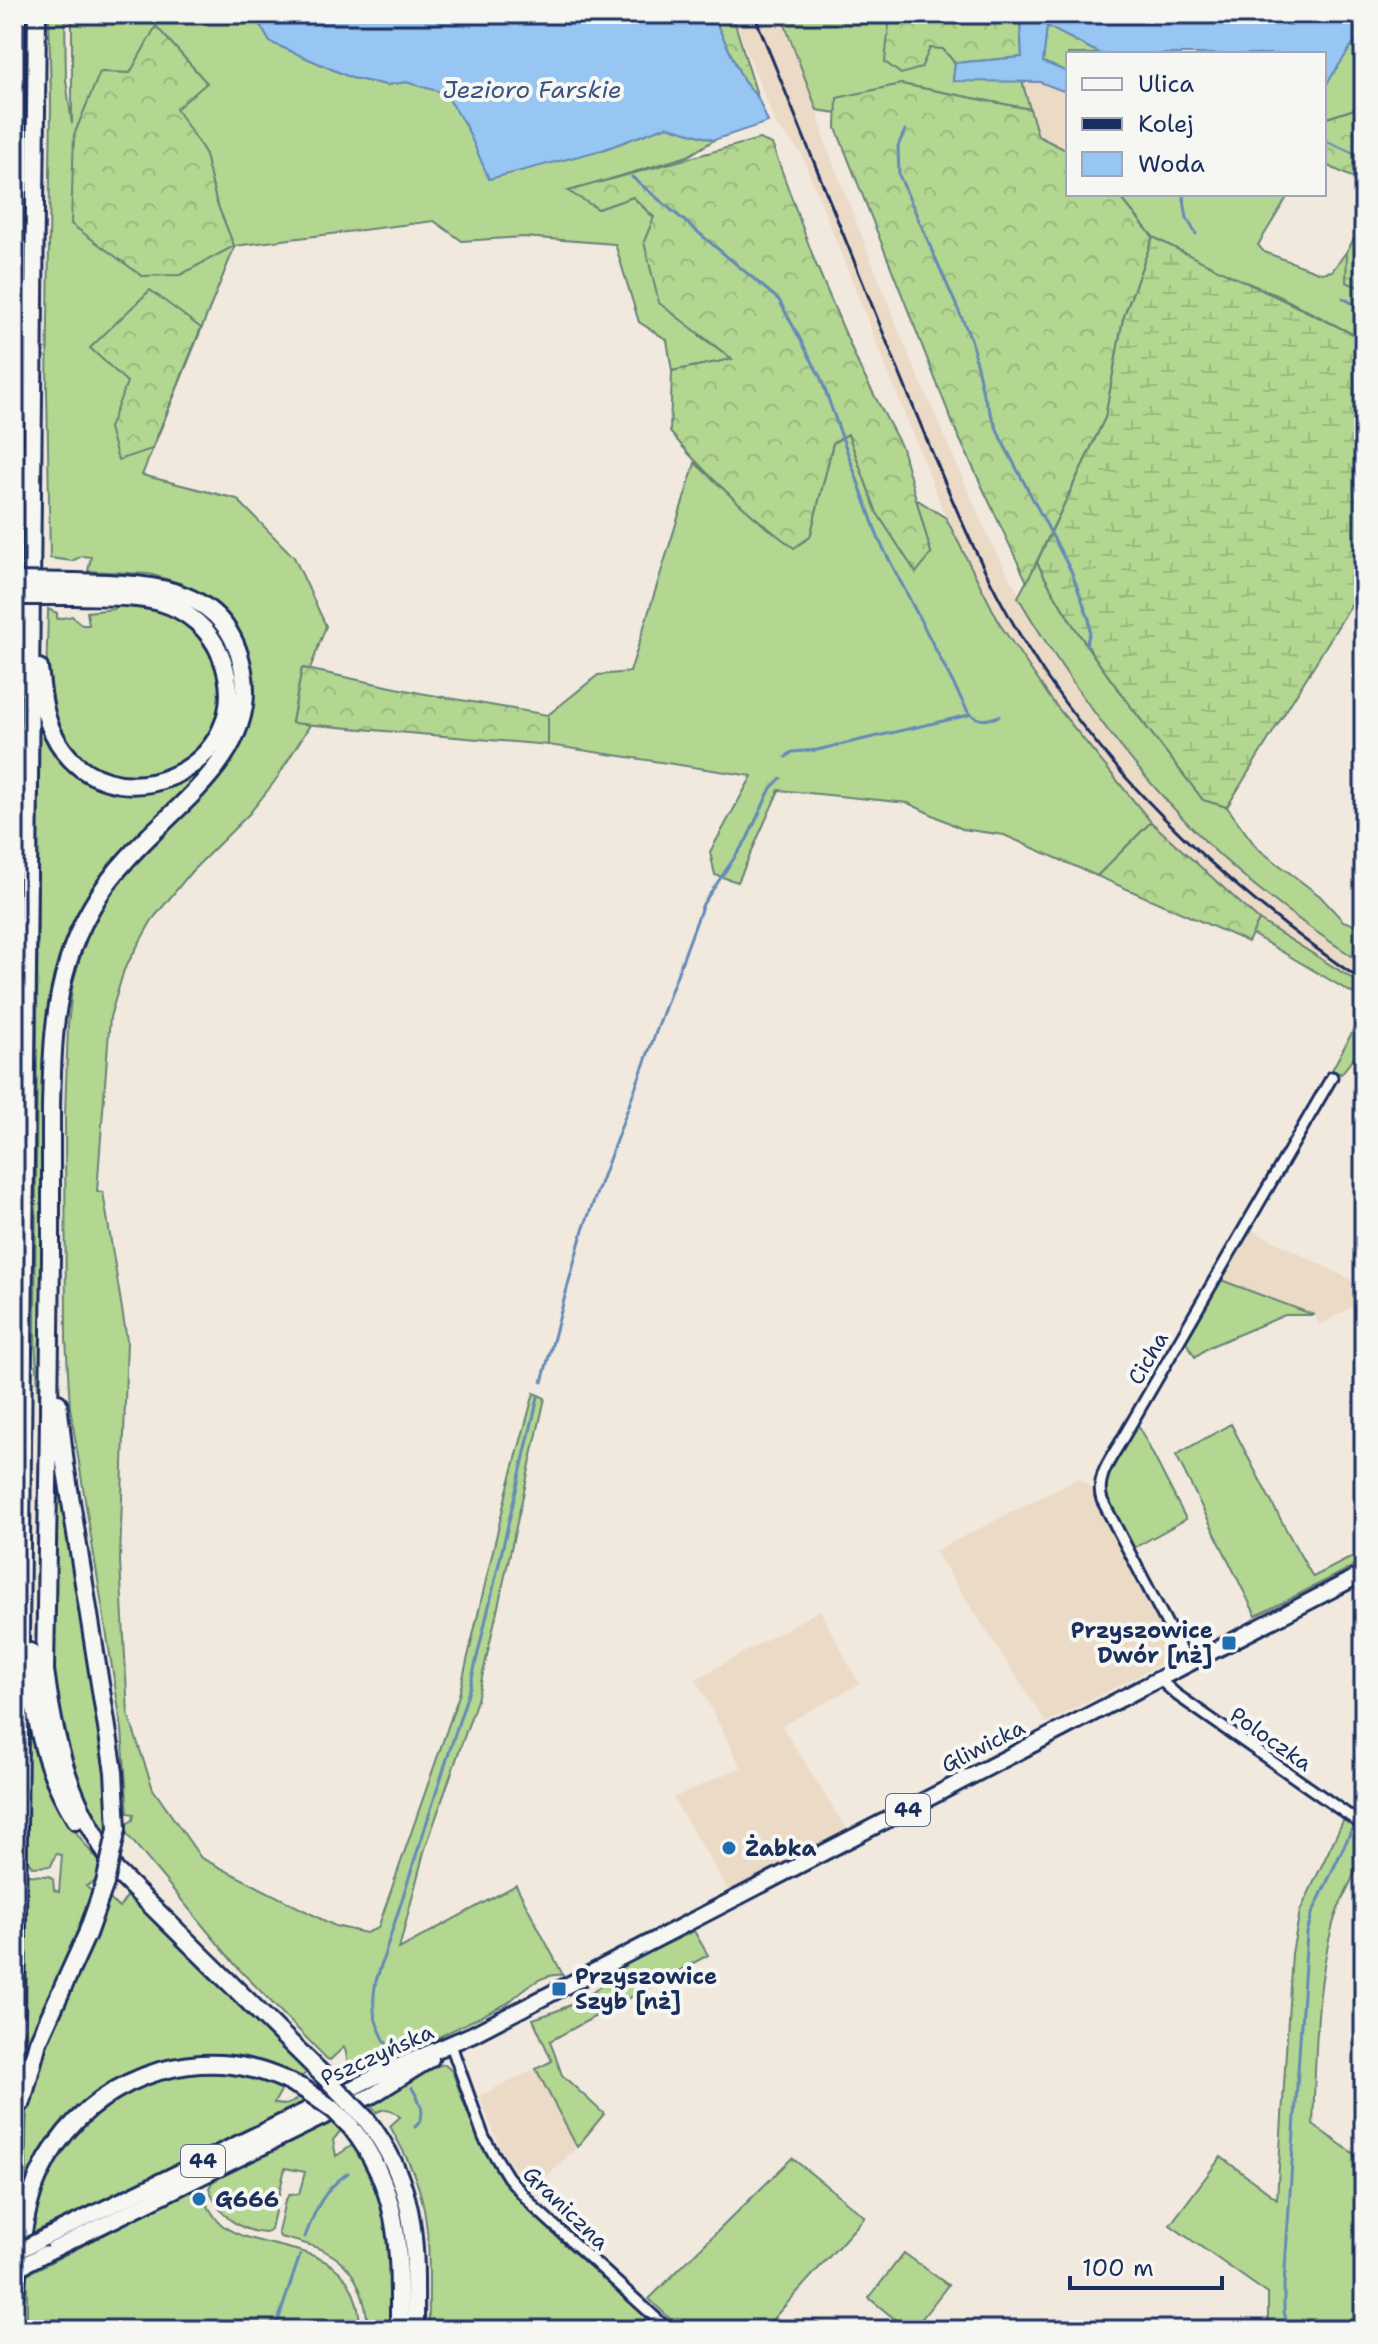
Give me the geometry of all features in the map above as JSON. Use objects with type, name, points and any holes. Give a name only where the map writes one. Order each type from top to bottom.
[{"type":"highway","points":[[14,163],[16,14]]},
{"type":"highway","points":[[14,2211],[37,14]]},
{"type":"highway","points":[[14,581],[141,599],[179,609],[202,628],[218,649],[229,691],[223,724],[207,752],[178,776],[155,783],[131,785],[102,779],[74,762],[54,736],[47,720],[31,608]]},
{"type":"highway","points":[[14,596],[151,585],[169,589],[200,603],[224,627],[244,676],[245,697],[240,727],[228,751],[108,882],[78,933],[68,960],[55,1016],[52,1048],[45,1670],[53,1726],[63,1765],[111,1878]]},
{"type":"highway","points":[[15,2134],[38,2042],[111,1878],[117,1829],[114,1772],[65,1464],[50,1338]]},
{"type":"highway","points":[[21,1549],[32,1689],[44,1755],[73,1815],[111,1878],[324,2076],[358,2123],[394,2161],[410,2210],[414,2245],[415,2330]]},
{"type":"highway","points":[[14,2298],[25,2223],[41,2171],[72,2124],[92,2105],[143,2076],[190,2064],[210,2063],[254,2069],[304,2089],[358,2123],[390,2196],[399,2252],[399,2330]]},
{"type":"main road","name":"Gliwicka","points":[[451,2045],[1364,1573]]},
{"type":"main road","name":"Pszczyńska","points":[[14,2253],[383,2073],[451,2045]]},
{"type":"main road","name":"Pszczyńska","points":[[14,2270],[373,2095],[451,2045]]},
{"type":"street","name":"Cicha","points":[[1188,1664],[1102,1500],[1099,1484],[1332,1077]]},
{"type":"street","name":"Poloczka","points":[[1159,1679],[1177,1695],[1364,1826]]},
{"type":"street","name":"Graniczna","points":[[451,2045],[484,2138],[508,2177],[534,2207],[669,2330]]},
{"type":"shaded area","points":[[732,14],[781,14],[817,110],[825,142],[902,339],[991,543],[1050,651],[1090,707],[1181,816],[1216,851],[1276,902],[1364,964],[1364,986],[1259,920],[1151,822],[1053,702],[1001,626],[946,518],[801,153],[776,125]]},
{"type":"shaded area","points":[[1022,81],[1040,82],[1062,91],[1066,84],[1066,150],[1038,136]]},
{"type":"shaded area","points":[[1250,1229],[1350,1279],[1361,1302],[1320,1325],[1313,1314],[1221,1280]]},
{"type":"shaded area","points":[[1079,1478],[1093,1490],[1176,1656],[1046,1723],[935,1551]]},
{"type":"shaded area","points":[[820,1610],[859,1684],[782,1726],[847,1830],[730,1893],[673,1798],[741,1767],[696,1679]]},
{"type":"shaded area","points":[[536,2069],[577,2147],[531,2192],[501,2150],[479,2096]]},
{"type":"green space","points":[[49,14],[65,14],[66,80],[72,124],[72,14],[254,14],[270,42],[352,78],[387,85],[406,82],[445,93],[466,126],[602,150],[667,126],[714,140],[688,156],[570,191],[598,209],[633,197],[654,218],[644,242],[700,336],[733,359],[672,371],[667,340],[639,322],[615,244],[523,237],[462,241],[434,221],[235,246],[142,475],[237,499],[294,557],[326,626],[310,669],[302,668],[292,722],[310,725],[275,781],[249,814],[191,872],[152,920],[124,970],[110,1017],[97,1191],[103,1192],[127,1340],[120,1561],[128,1714],[153,1789],[201,1858],[335,1926],[366,1933],[378,1928],[459,1695],[507,1491],[534,1393],[545,1398],[477,1700],[424,1852],[399,1949],[516,1885],[563,1975],[540,1979],[508,2003],[347,2082],[340,2075],[347,2062],[344,2047],[330,2060],[327,2059],[238,1968],[125,1832],[125,1825],[133,1820],[134,1814],[128,1813],[122,1729],[70,1407],[66,1338],[65,1115],[68,1025],[73,981],[87,935],[116,884],[221,771],[245,733],[253,693],[248,662],[212,603],[183,584],[149,574],[88,571],[91,557],[82,556],[72,561],[50,558],[47,391],[51,103]],"holes":[[[100,72],[130,73],[175,109],[204,152],[216,201],[234,246]]]},
{"type":"green space","points":[[712,14],[732,14],[758,98],[744,82]]},
{"type":"green space","points":[[781,14],[890,14],[889,37],[943,49],[955,63],[953,80],[1022,81],[1030,109],[901,84],[838,98],[837,113],[817,110]]},
{"type":"green space","points":[[890,14],[959,14],[964,17],[1020,21],[1022,57],[955,63],[943,49],[930,48],[921,68],[901,74],[885,62]]},
{"type":"green space","points":[[156,26],[207,83],[176,109],[204,151],[216,201],[234,246],[180,275],[142,276],[71,224],[74,135],[100,72],[130,73]]},
{"type":"green space","points":[[1047,26],[1097,52],[1066,52],[1066,71],[1043,62]]},
{"type":"green space","points":[[1364,38],[1364,106],[1326,118],[1326,85],[1352,45]]},
{"type":"green space","points":[[901,84],[1030,109],[1038,136],[1066,150],[1066,196],[1120,196],[1153,237],[1123,319],[1105,418],[1027,582],[955,429],[836,128],[837,98]]},
{"type":"green space","points":[[1364,106],[1364,183],[1326,165],[1326,118]]},
{"type":"green space","points":[[759,139],[772,144],[815,262],[860,368],[902,448],[931,553],[916,573],[877,513],[848,434],[833,443],[810,537],[794,548],[760,522],[684,449],[670,432],[672,371],[732,359],[659,303],[644,242],[654,217],[633,197],[598,209],[568,191]]},
{"type":"green space","points":[[1120,196],[1288,196],[1258,245],[1264,252],[1321,273],[1332,271],[1347,251],[1347,282],[1364,289],[1364,340],[1279,296],[1214,269],[1153,237]]},
{"type":"green space","points":[[1364,221],[1364,289],[1346,282],[1347,251]]},
{"type":"green space","points":[[1153,237],[1364,340],[1364,584],[1227,807],[1203,800],[1093,654],[1037,562],[1105,418],[1123,319]]},
{"type":"green space","points":[[150,290],[201,328],[152,449],[118,460],[109,428],[127,382],[90,348]]},
{"type":"green space","points":[[848,434],[877,513],[931,553],[916,499],[946,518],[1001,626],[1053,702],[1151,822],[1097,876],[1004,835],[962,829],[908,803],[779,790],[738,882],[715,875],[710,852],[752,776],[548,745],[548,715],[598,675],[630,672],[695,463],[768,529],[810,537],[833,443]]},
{"type":"green space","points":[[1037,562],[1093,654],[1203,800],[1227,807],[1257,848],[1320,896],[1343,921],[1364,928],[1364,964],[1286,910],[1231,865],[1185,821],[1132,761],[1083,697],[1018,597]]},
{"type":"green space","points":[[118,603],[148,606],[168,613],[185,624],[211,655],[221,694],[218,714],[199,747],[174,767],[144,777],[113,774],[80,757],[58,731],[49,702],[48,609],[57,613],[57,619],[72,616],[82,625],[89,625],[87,612],[114,609]]},
{"type":"green space","points":[[302,668],[420,693],[548,715],[548,745],[292,723]]},
{"type":"green space","points":[[39,729],[65,764],[80,776],[113,789],[148,790],[183,780],[199,771],[202,774],[68,945],[45,1237],[40,1418],[35,1341]]},
{"type":"green space","points":[[1151,822],[1259,920],[1248,942],[1097,876]]},
{"type":"green space","points":[[1259,920],[1364,986],[1364,1000],[1252,934]]},
{"type":"green space","points":[[1364,1010],[1364,1045],[1341,1074],[1332,1070]]},
{"type":"green space","points":[[1221,1280],[1314,1315],[1285,1315],[1209,1347],[1195,1357],[1184,1339]]},
{"type":"green space","points":[[1137,1423],[1186,1519],[1134,1548],[1102,1491],[1107,1471]]},
{"type":"green space","points":[[1231,1424],[1313,1577],[1364,1551],[1364,1561],[1256,1616],[1176,1455]]},
{"type":"green space","points":[[56,1438],[109,1776],[108,1840],[74,1779],[58,1712],[52,1642]]},
{"type":"green space","points":[[31,1719],[56,1797],[76,1832],[103,1865],[100,1879],[86,1886],[96,1896],[26,2053],[26,1875],[50,1876],[54,1890],[59,1892],[62,1855],[56,1854],[51,1866],[32,1867],[28,1860],[28,1720]]},
{"type":"green space","points":[[1344,1819],[1364,1832],[1363,1845],[1357,1869],[1337,1912],[1327,1949],[1317,2024],[1313,2125],[1364,2161],[1364,2330],[1268,2330],[1268,2294],[1170,2225],[1221,2157],[1277,2199],[1292,1953],[1300,1911]]},
{"type":"green space","points":[[128,1895],[309,2071],[298,2079],[213,2058],[99,2092],[27,2187],[27,2116],[33,2079],[50,2025],[108,1897],[119,1908]]},
{"type":"green space","points":[[694,1931],[708,1955],[550,2041],[562,2075],[604,2114],[577,2147],[536,2069],[552,2061],[533,2019],[579,2001],[600,1987],[615,1969]]},
{"type":"green space","points":[[444,2064],[452,2071],[483,2145],[516,2194],[557,2237],[647,2313],[640,2330],[429,2330],[425,2216],[413,2171],[390,2126],[400,2117],[389,2110],[377,2112],[368,2103]]},
{"type":"green space","points":[[203,2069],[240,2073],[283,2087],[274,2103],[284,2105],[299,2096],[308,2101],[29,2235],[44,2184],[55,2162],[83,2123],[101,2107],[148,2081]]},
{"type":"green space","points":[[332,2120],[342,2129],[333,2140],[336,2156],[354,2144],[367,2165],[384,2209],[391,2257],[393,2330],[369,2330],[360,2290],[344,2265],[319,2248],[280,2237],[278,2232],[285,2201],[289,2195],[299,2194],[305,2172],[285,2168],[271,2229],[266,2233],[247,2229],[230,2220],[209,2188],[215,2177]]},
{"type":"green space","points":[[792,2158],[865,2217],[763,2330],[682,2330],[649,2299]]},
{"type":"green space","points":[[198,2187],[214,2216],[232,2231],[305,2253],[334,2267],[352,2291],[361,2330],[27,2330],[27,2274]]},
{"type":"green space","points":[[904,2253],[948,2285],[913,2330],[908,2330],[869,2298]]},
{"type":"water","name":"Jezioro Farskie","points":[[254,14],[712,14],[744,82],[758,98],[768,122],[714,140],[667,126],[602,150],[489,179],[466,126],[445,93],[406,82],[387,85],[352,78],[270,42]]},
{"type":"water","points":[[1020,14],[1364,14],[1364,38],[1352,45],[1326,85],[1326,52],[1097,52],[1047,26],[1043,62],[1066,71],[1063,91],[1040,82],[953,81],[955,63],[1022,57]]},
{"type":"waterway","points":[[905,130],[898,146],[899,175],[971,339],[983,394],[1001,439],[1071,571],[1089,619],[1090,632],[1086,645]]},
{"type":"waterway","points":[[1326,141],[1364,158]]},
{"type":"waterway","points":[[632,177],[779,300],[820,376],[879,540],[968,712],[983,720],[999,716]]},
{"type":"waterway","points":[[1183,196],[1187,218],[1196,234]]},
{"type":"waterway","points":[[1343,298],[1364,310]]},
{"type":"waterway","points":[[786,757],[792,752],[817,750],[969,715]]},
{"type":"waterway","points":[[542,1382],[582,1233],[703,904],[747,839],[771,788],[781,778]]},
{"type":"waterway","points":[[390,2051],[375,2018],[376,1981],[470,1687],[538,1397]]},
{"type":"waterway","points":[[1289,2330],[1284,2312],[1284,2285],[1307,1933],[1312,1914],[1352,1829]]},
{"type":"waterway","points":[[412,2088],[422,2113],[415,2127]]},
{"type":"waterway","points":[[305,2237],[321,2201],[332,2186],[348,2173]]},
{"type":"waterway","points":[[275,2330],[300,2255]]},
{"type":"railway","points":[[754,14],[947,487],[1002,604],[1047,678],[1115,765],[1191,845],[1275,917],[1364,982]]},
{"type":"place","name":"Przyszowice Dwór [nż]","points":[[1229,1643]]},
{"type":"place","name":"Żabka","points":[[729,1848]]},
{"type":"place","name":"Przyszowice Szyb [nż]","points":[[559,1989]]},
{"type":"place","name":"G666","points":[[199,2199]]}]
